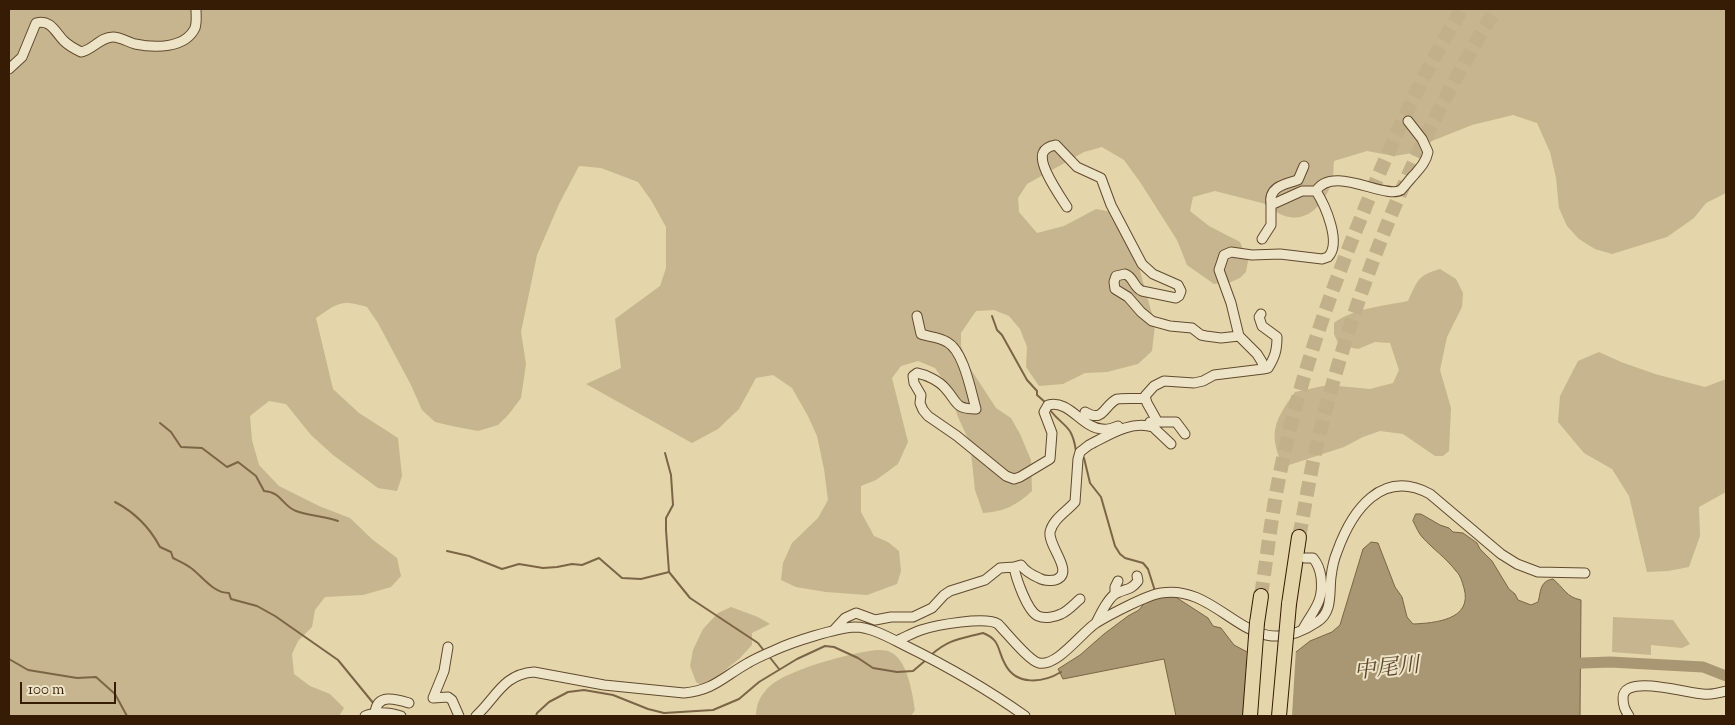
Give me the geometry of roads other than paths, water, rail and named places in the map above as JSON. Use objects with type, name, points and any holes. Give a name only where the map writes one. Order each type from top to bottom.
[{"type":"highway","points":[[1280,716],[1289,604],[1299,537]]},
{"type":"highway","points":[[1250,716],[1257,623],[1261,596]]},
{"type":"street","points":[[9,69],[22,57],[36,23],[43,21],[48,24],[65,43],[74,49],[84,52],[100,41],[113,37],[134,44],[164,46],[181,42],[192,34],[196,26],[196,9]]},
{"type":"street","points":[[1271,205],[1302,191],[1316,191],[1322,184],[1327,182],[1366,185],[1392,192],[1400,190],[1424,163],[1428,152],[1408,121]]},
{"type":"street","points":[[1067,207],[1047,175],[1042,158],[1043,152],[1049,147],[1056,145],[1077,167],[1101,178],[1111,205],[1142,264],[1152,274],[1178,285],[1181,291],[1176,298],[1142,291],[1125,274],[1116,276],[1114,282],[1115,289],[1128,297],[1152,321],[1170,326],[1192,328],[1206,336],[1221,338],[1239,336]]},
{"type":"street","points":[[1262,238],[1271,225],[1270,198],[1272,194],[1282,184],[1298,180],[1304,166]]},
{"type":"street","points":[[1264,369],[1257,354],[1239,336],[1231,303],[1219,270],[1221,260],[1224,255],[1231,252],[1260,256],[1280,254],[1322,259],[1328,257],[1333,248],[1332,233],[1327,212],[1316,191]]},
{"type":"street","points":[[1145,398],[1154,386],[1164,381],[1194,383],[1214,375],[1268,368],[1277,352],[1277,337],[1262,326],[1261,314]]},
{"type":"street","points":[[917,316],[921,334],[949,342],[954,349],[965,372],[976,409],[962,408],[954,401],[945,388],[926,375],[917,373],[913,376],[921,395],[920,404],[923,410],[928,416],[964,441],[1006,476],[1014,479],[1020,477],[1050,459],[1052,433],[1044,412],[1048,405],[1056,404],[1065,408],[1091,426],[1104,430],[1139,421],[1154,424],[1171,444]]},
{"type":"street","points":[[1145,398],[1156,419],[1154,424]]},
{"type":"street","points":[[1085,412],[1092,417],[1098,416],[1118,399],[1145,398]]},
{"type":"street","points":[[833,631],[845,618],[856,613],[875,620],[891,617],[913,617],[932,608],[950,591],[985,580],[1000,568],[1021,565],[1041,580],[1057,579],[1061,576],[1063,566],[1052,545],[1050,534],[1054,522],[1074,502],[1080,452],[1089,445],[1122,429],[1140,425],[1176,422],[1185,434]]},
{"type":"street","points":[[896,640],[921,630],[981,620],[994,621],[1030,658],[1038,663],[1046,663],[1060,655],[1096,623],[1155,594],[1179,592],[1192,595],[1209,603],[1258,634],[1284,636],[1318,622],[1326,613],[1337,552],[1358,512],[1374,495],[1390,486],[1412,486],[1430,494],[1501,554],[1517,564],[1538,572],[1585,573]]},
{"type":"street","points":[[1302,630],[1321,598],[1322,587],[1318,563],[1314,558],[1305,558]]},
{"type":"street","points":[[1014,567],[1019,586],[1037,616],[1060,615],[1080,599]]},
{"type":"street","points":[[1115,593],[1132,588],[1137,578],[1139,586],[1138,601]]},
{"type":"street","points":[[1096,623],[1115,593],[1118,581]]},
{"type":"street","points":[[476,716],[500,688],[514,677],[524,673],[534,672],[604,685],[684,693],[695,692],[709,688],[757,658],[773,651],[833,631],[856,627],[876,632],[921,653],[977,684],[1025,716]]},
{"type":"street","points":[[448,647],[444,671],[432,698],[448,697],[452,700],[459,716]]},
{"type":"street","points":[[1629,716],[1624,708],[1623,695],[1626,690],[1632,688],[1654,686],[1702,694],[1726,691]]},
{"type":"street","points":[[365,716],[376,709],[385,699],[390,698],[409,703]]},
{"type":"street","points":[[376,709],[401,716]]},
{"type":"water","points":[[1416,514],[1421,514],[1449,528],[1453,532],[1463,533],[1477,543],[1480,549],[1492,561],[1518,600],[1531,605],[1538,602],[1543,585],[1548,580],[1553,579],[1568,594],[1581,600],[1580,716],[1176,716],[1164,659],[1063,679],[1058,669],[1080,655],[1104,634],[1139,610],[1154,591],[1174,596],[1208,618],[1213,626],[1221,628],[1234,645],[1251,654],[1278,658],[1296,652],[1310,641],[1332,632],[1340,625],[1363,549],[1371,542],[1378,543],[1395,587],[1402,597],[1407,617],[1413,624],[1441,621],[1450,618],[1463,607],[1465,599],[1462,581],[1452,566],[1420,534],[1413,521]]},
{"type":"waterway","points":[[992,316],[997,330],[1002,335],[1027,380],[1037,391],[1037,395],[1046,403]]},
{"type":"waterway","points":[[1050,410],[1070,431],[1076,451]]},
{"type":"waterway","points":[[160,423],[171,432],[181,447],[202,448],[227,467],[238,462],[256,476],[264,491],[275,494],[291,509],[338,521]]},
{"type":"waterway","points":[[665,453],[671,475],[673,505],[666,518],[669,572],[690,598],[758,643],[765,652]]},
{"type":"waterway","points":[[1084,458],[1090,483],[1101,497],[1115,546],[1125,558],[1143,563],[1148,569],[1155,591]]},
{"type":"waterway","points":[[115,502],[141,521],[160,547],[171,552],[173,558],[189,567],[213,587],[229,593],[231,599],[257,606],[275,616],[338,660],[374,704]]},
{"type":"waterway","points":[[447,551],[469,556],[502,569],[519,564],[543,568],[572,564],[582,565],[599,558],[622,578],[641,579],[669,572]]},
{"type":"waterway","points":[[931,655],[949,643],[983,633],[996,642],[1002,659],[1016,676],[1023,679],[1038,680],[1061,672]]},
{"type":"waterway","points":[[536,716],[549,702],[568,692],[584,690],[613,695],[648,709],[664,713],[713,710],[739,699],[759,682],[797,659],[825,646],[834,647],[858,658],[873,668],[897,672],[913,671],[926,660]]},
{"type":"waterway","points":[[768,655],[779,669]]},
{"type":"waterway","points":[[9,659],[28,670],[77,678],[96,677],[115,694],[127,716]]},
{"type":"waterway","name":"中尾川","points":[[1567,665],[1610,662],[1703,667],[1726,676]]},
{"type":"tunnel","points":[[1261,596],[1280,473],[1287,440],[1315,341],[1350,245],[1396,135],[1434,58],[1462,9]]},
{"type":"tunnel","points":[[1299,537],[1313,462],[1327,403],[1344,344],[1364,286],[1386,228],[1436,115],[1496,9]]}]
